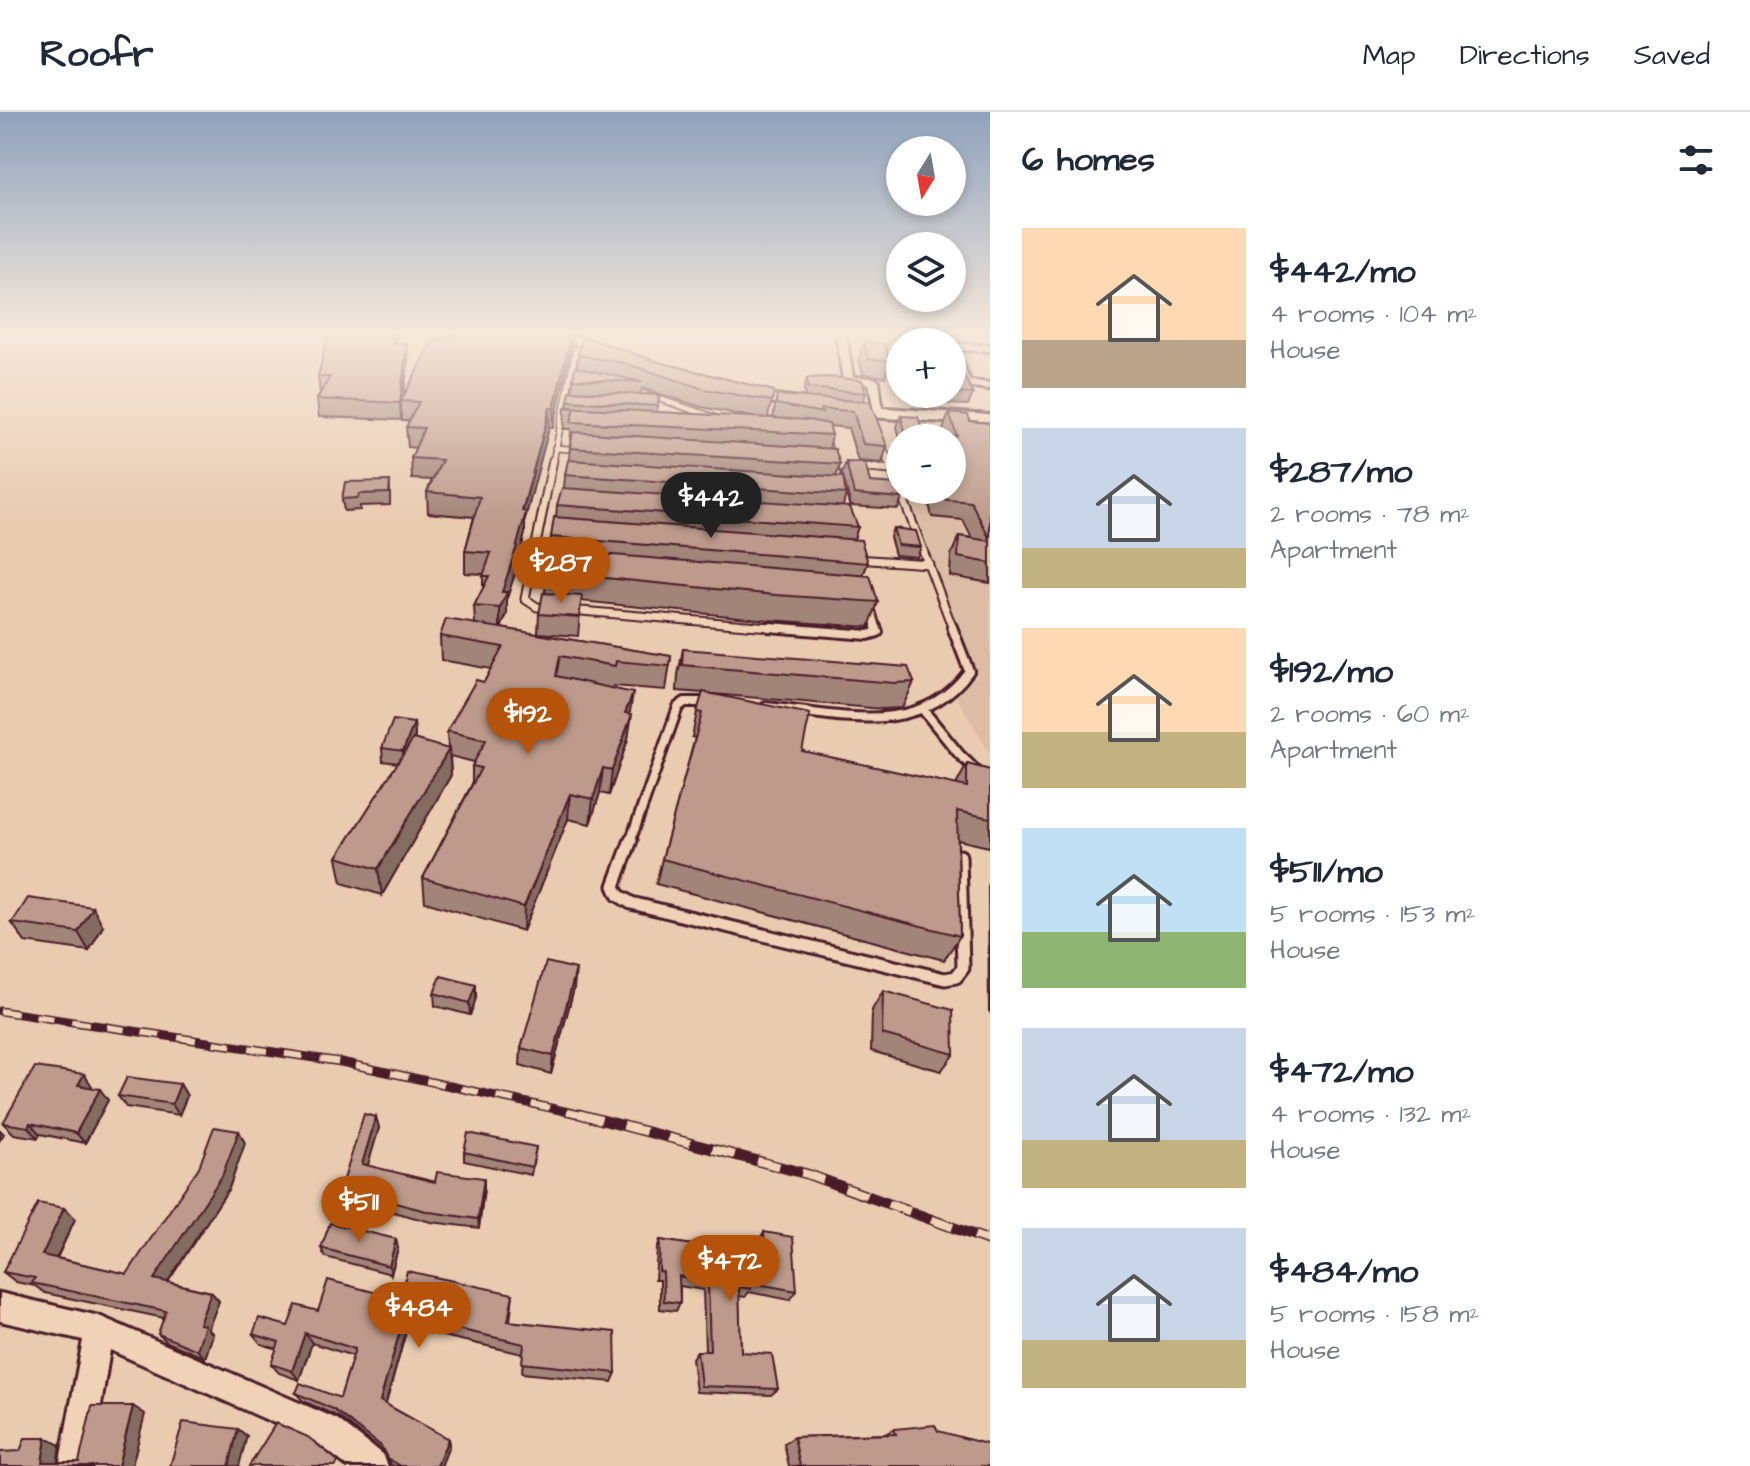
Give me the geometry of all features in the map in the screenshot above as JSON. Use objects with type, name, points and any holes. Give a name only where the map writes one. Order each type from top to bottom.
[{"type":"main road","points":[[737,394],[875,412],[990,420]]},
{"type":"street","points":[[874,394],[875,412]]},
{"type":"street","points":[[0,1307],[99,1330],[326,1430],[372,1466]]},
{"type":"street","points":[[75,1466],[99,1330]]},
{"type":"lane","points":[[566,394],[525,599],[537,607],[868,635],[878,632],[867,595]]},
{"type":"lane","points":[[644,394],[719,418]]},
{"type":"lane","points":[[565,400],[579,401]]},
{"type":"lane","points":[[652,405],[681,407]]},
{"type":"lane","points":[[875,412],[886,450]]},
{"type":"lane","points":[[560,422],[576,423]]},
{"type":"lane","points":[[809,437],[827,441],[835,465],[850,525],[834,524]]},
{"type":"lane","points":[[555,448],[586,450]]},
{"type":"lane","points":[[820,464],[886,469]]},
{"type":"lane","points":[[549,476],[565,477]]},
{"type":"lane","points":[[827,494],[842,495]]},
{"type":"lane","points":[[544,504],[559,505]]},
{"type":"lane","points":[[760,706],[866,715],[908,715],[924,711],[962,681],[969,671],[905,504]]},
{"type":"lane","points":[[537,534],[553,535]]},
{"type":"lane","points":[[855,548],[858,561]]},
{"type":"lane","points":[[842,557],[858,561],[929,564]]},
{"type":"lane","points":[[531,567],[546,569]]},
{"type":"lane","points":[[730,704],[700,701],[685,702],[678,707],[614,886],[618,895],[631,903],[945,979],[956,977],[963,968],[960,856]]},
{"type":"lane","points":[[924,711],[959,754],[990,784]]},
{"type":"shaded area","points":[[875,416],[990,424],[990,753],[953,691],[977,677],[909,504],[966,504],[966,424],[886,424],[886,444]]},
{"type":"building","points":[[320,394],[401,394],[400,403],[317,399]]},
{"type":"building","points":[[405,394],[557,394],[554,408],[550,408],[522,511],[526,512],[502,592],[507,592],[500,608],[474,606],[489,576],[483,576],[491,553],[465,551],[480,497],[427,492],[442,460],[411,458],[424,428],[406,427],[419,402],[401,401]]},
{"type":"building","points":[[569,394],[659,395],[658,406],[568,401]]},
{"type":"building","points":[[733,394],[773,394],[772,401]]},
{"type":"building","points":[[777,395],[870,402],[886,446],[863,444],[853,411],[821,409],[822,413],[776,404]]},
{"type":"building","points":[[565,407],[808,420],[829,424],[832,435],[571,422],[575,408]]},
{"type":"building","points":[[949,413],[968,415],[970,421],[990,423],[990,539],[971,502],[966,502],[966,424],[953,424]]},
{"type":"building","points":[[901,416],[918,417],[920,424],[903,424]]},
{"type":"building","points":[[573,432],[835,449],[840,464],[570,448]]},
{"type":"building","points":[[568,460],[843,477],[846,494],[565,475]]},
{"type":"building","points":[[846,462],[865,463],[870,482],[886,483],[886,497],[854,494]]},
{"type":"building","points":[[390,481],[389,493],[359,494],[358,498],[342,499],[345,482]]},
{"type":"building","points":[[562,488],[850,507],[858,527],[557,505]]},
{"type":"building","points":[[554,517],[861,540],[868,563],[551,537]]},
{"type":"building","points":[[893,528],[916,531],[921,547],[898,545]]},
{"type":"building","points":[[959,536],[990,541],[990,563],[958,557]]},
{"type":"building","points":[[551,550],[870,576],[878,602],[546,572]]},
{"type":"building","points":[[543,593],[582,596],[579,617],[539,614]]},
{"type":"building","points":[[446,619],[671,656],[670,666],[616,661],[615,666],[560,656],[556,676],[633,693],[625,713],[632,714],[612,770],[603,768],[593,799],[570,794],[524,907],[423,878],[481,768],[472,766],[486,740],[447,731],[476,680],[484,682],[503,647],[440,636]]},
{"type":"building","points":[[683,649],[908,667],[914,682],[894,683],[682,665]]},
{"type":"building","points":[[703,692],[810,714],[802,751],[967,787],[967,764],[990,770],[990,818],[957,811],[960,936],[662,859],[702,713],[697,712]]},
{"type":"building","points":[[393,720],[414,723],[403,751],[382,748]]},
{"type":"building","points":[[413,739],[449,749],[378,869],[337,857]]},
{"type":"building","points":[[28,898],[93,907],[78,932],[12,923]]},
{"type":"building","points":[[546,962],[576,969],[553,1056],[521,1048]]},
{"type":"building","points":[[441,976],[476,985],[469,1003],[434,993]]},
{"type":"building","points":[[883,991],[953,1010],[954,1054],[882,1034]]},
{"type":"building","points":[[35,1067],[84,1074],[78,1085],[100,1089],[76,1133],[30,1123],[28,1127],[3,1123]]},
{"type":"building","points":[[127,1077],[180,1084],[172,1104],[118,1096]]},
{"type":"building","points":[[364,1114],[376,1117],[362,1164],[435,1182],[437,1172],[484,1178],[478,1219],[430,1212],[341,1189]]},
{"type":"building","points":[[214,1127],[239,1131],[222,1176],[154,1279],[211,1292],[199,1324],[205,1325],[197,1350],[158,1334],[166,1311],[32,1283],[35,1278],[3,1272],[38,1203],[64,1208],[42,1255],[127,1274],[199,1167]]},
{"type":"building","points":[[468,1133],[536,1147],[532,1167],[464,1152]]},
{"type":"building","points":[[330,1223],[396,1239],[389,1266],[321,1248]]},
{"type":"building","points":[[764,1232],[793,1237],[797,1291],[751,1283],[751,1289],[739,1287],[741,1352],[772,1354],[778,1389],[701,1386],[697,1351],[710,1351],[708,1282],[679,1276],[680,1303],[664,1301],[663,1272],[659,1271],[660,1240],[765,1256]]},
{"type":"building","points":[[407,1271],[513,1294],[508,1321],[615,1332],[616,1373],[522,1363],[524,1344],[404,1317],[380,1401],[448,1439],[437,1466],[401,1466],[387,1458],[381,1446],[333,1409],[296,1393],[300,1383],[340,1398],[355,1349],[305,1333],[292,1371],[271,1364],[279,1342],[253,1334],[259,1318],[288,1326],[296,1305],[318,1311],[328,1280],[400,1299]]},
{"type":"building","points":[[92,1406],[133,1406],[118,1466],[0,1466],[0,1452],[20,1451],[25,1438],[46,1438],[42,1462],[79,1462]]},
{"type":"building","points":[[183,1422],[238,1429],[229,1466],[170,1466]]},
{"type":"building","points":[[276,1423],[308,1437],[338,1461],[336,1466],[249,1466]]},
{"type":"building","points":[[935,1425],[938,1431],[990,1445],[990,1466],[800,1466],[794,1437],[896,1434],[894,1429]]},
{"type":"railway","points":[[0,1011],[341,1062],[585,1115]]},
{"type":"railway","points":[[579,1114],[585,1115]]},
{"type":"railway","points":[[585,1115],[807,1174],[990,1241]]}]
